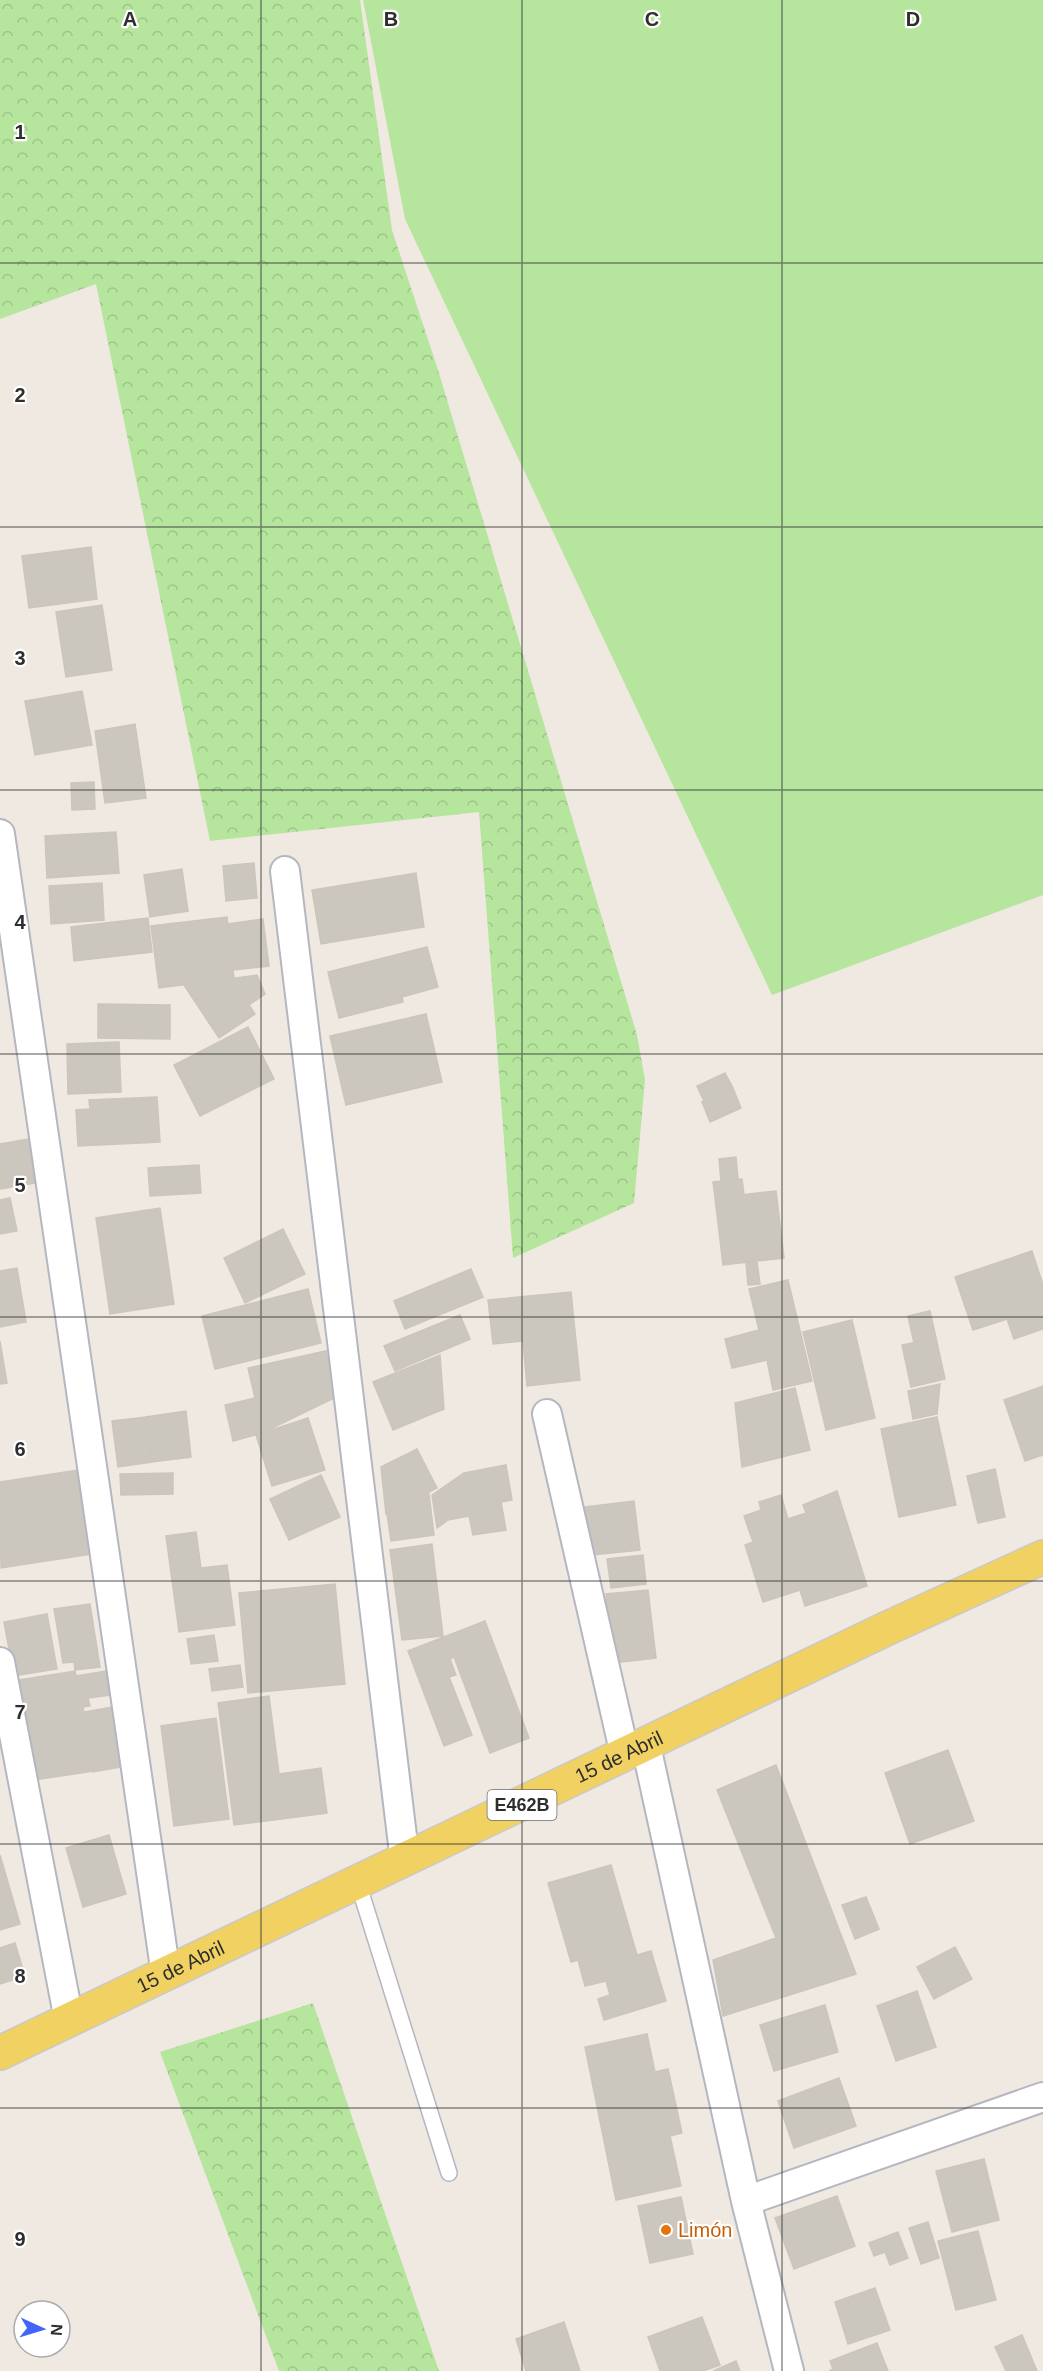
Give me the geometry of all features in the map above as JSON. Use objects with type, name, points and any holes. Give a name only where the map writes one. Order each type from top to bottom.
[{"type":"main road","name":"15 de Abril","points":[[0,2053],[1043,1557]]},
{"type":"street","points":[[0,834],[7,931],[166,1975]]},
{"type":"street","points":[[285,871],[405,1861]]},
{"type":"street","points":[[547,1414],[636,1751],[789,2371]]},
{"type":"street","points":[[0,1662],[69,2020]]},
{"type":"street","points":[[746,2201],[1043,2097]]},
{"type":"lane","points":[[358,1883],[449,2173]]},
{"type":"green space","points":[[0,0],[360,0],[392,230],[439,373],[637,1035],[645,1080],[634,1203],[513,1258],[479,812],[210,841],[96,284],[0,319]]},
{"type":"green space","points":[[363,0],[1043,0],[1043,895],[772,995],[405,219]]},
{"type":"green space","points":[[313,2003],[439,2371],[279,2371],[160,2052]]},
{"type":"building","points":[[91,547],[97,599],[29,608],[22,556]]},
{"type":"building","points":[[102,605],[112,670],[66,677],[56,612]]},
{"type":"building","points":[[82,691],[92,745],[35,755],[25,701]]},
{"type":"building","points":[[135,724],[146,798],[105,803],[95,731]]},
{"type":"building","points":[[94,782],[95,809],[72,810],[71,783]]},
{"type":"building","points":[[116,832],[119,873],[47,878],[45,836]]},
{"type":"building","points":[[254,863],[257,898],[226,901],[223,866]]},
{"type":"building","points":[[182,869],[188,911],[150,917],[144,875]]},
{"type":"building","points":[[416,873],[424,927],[321,944],[312,890]]},
{"type":"building","points":[[102,883],[104,920],[51,924],[49,886]]},
{"type":"building","points":[[227,917],[234,978],[159,988],[151,926]]},
{"type":"building","points":[[148,918],[152,952],[74,961],[71,927]]},
{"type":"building","points":[[263,919],[269,966],[234,970],[228,924]]},
{"type":"building","points":[[427,947],[438,987],[402,997],[403,1002],[339,1018],[328,972]]},
{"type":"building","points":[[257,975],[265,994],[249,1005],[255,1014],[219,1038],[184,985]]},
{"type":"building","points":[[98,1004],[170,1005],[170,1039],[98,1038]]},
{"type":"building","points":[[426,1014],[442,1082],[346,1105],[330,1036]]},
{"type":"building","points":[[248,1027],[274,1079],[200,1116],[174,1065]]},
{"type":"building","points":[[119,1042],[121,1092],[68,1094],[67,1044]]},
{"type":"building","points":[[725,1073],[733,1088],[704,1101],[697,1086]]},
{"type":"building","points":[[733,1088],[741,1108],[710,1122],[702,1102]]},
{"type":"building","points":[[157,1097],[160,1142],[78,1146],[76,1110],[90,1109],[89,1100]]},
{"type":"building","points":[[28,1139],[36,1183],[0,1189],[0,1144]]},
{"type":"building","points":[[736,1157],[738,1179],[721,1181],[719,1159]]},
{"type":"building","points":[[199,1165],[201,1193],[150,1196],[148,1168]]},
{"type":"building","points":[[742,1179],[744,1195],[715,1198],[713,1182]]},
{"type":"building","points":[[776,1191],[784,1258],[723,1265],[715,1198]]},
{"type":"building","points":[[10,1198],[17,1231],[0,1234],[0,1200]]},
{"type":"building","points":[[160,1208],[174,1304],[110,1314],[96,1218]]},
{"type":"building","points":[[283,1229],[305,1274],[245,1303],[224,1258]]},
{"type":"building","points":[[1032,1251],[1043,1285],[1043,1329],[1014,1339],[1007,1319],[973,1330],[955,1277]]},
{"type":"building","points":[[757,1262],[760,1284],[748,1285],[746,1263]]},
{"type":"building","points":[[17,1268],[26,1322],[0,1327],[0,1271]]},
{"type":"building","points":[[471,1269],[483,1297],[405,1329],[394,1301]]},
{"type":"building","points":[[788,1280],[812,1381],[773,1390],[767,1360],[732,1368],[725,1339],[759,1330],[749,1289]]},
{"type":"building","points":[[308,1289],[321,1343],[215,1369],[202,1316]]},
{"type":"building","points":[[571,1292],[580,1380],[527,1386],[523,1341],[493,1344],[488,1300]]},
{"type":"building","points":[[930,1311],[936,1338],[914,1343],[908,1316]]},
{"type":"building","points":[[460,1315],[470,1339],[395,1371],[384,1346]]},
{"type":"building","points":[[852,1320],[875,1418],[826,1430],[803,1332]]},
{"type":"building","points":[[936,1338],[945,1379],[911,1387],[902,1345]]},
{"type":"building","points":[[0,1341],[7,1383],[0,1384]]},
{"type":"building","points":[[326,1351],[336,1397],[262,1433],[233,1441],[225,1405],[255,1398],[248,1368]]},
{"type":"building","points":[[440,1355],[444,1409],[393,1430],[373,1382]]},
{"type":"building","points":[[940,1384],[937,1414],[913,1419],[908,1391]]},
{"type":"building","points":[[1043,1386],[1043,1455],[1025,1461],[1004,1400]]},
{"type":"building","points":[[795,1388],[810,1450],[742,1467],[735,1403]]},
{"type":"building","points":[[186,1411],[191,1457],[152,1462],[146,1417]]},
{"type":"building","points":[[146,1417],[152,1462],[118,1467],[112,1421]]},
{"type":"building","points":[[937,1417],[956,1505],[899,1517],[881,1429]]},
{"type":"building","points":[[308,1418],[325,1470],[272,1486],[256,1435]]},
{"type":"building","points":[[417,1449],[437,1488],[386,1514],[381,1467]]},
{"type":"building","points":[[506,1465],[512,1500],[501,1502],[506,1530],[473,1535],[469,1516],[448,1520],[437,1528],[432,1495],[464,1473]]},
{"type":"building","points":[[995,1469],[1005,1517],[978,1523],[967,1476]]},
{"type":"building","points":[[78,1470],[91,1554],[1,1568],[0,1482]]},
{"type":"building","points":[[173,1473],[173,1494],[121,1495],[120,1474]]},
{"type":"building","points":[[321,1475],[340,1517],[289,1540],[270,1499]]},
{"type":"building","points":[[837,1491],[867,1586],[805,1606],[800,1590],[763,1602],[745,1545],[753,1542],[744,1516],[761,1510],[759,1502],[781,1495],[788,1519],[806,1513],[803,1505]]},
{"type":"building","points":[[429,1494],[434,1535],[391,1541],[387,1514]]},
{"type":"building","points":[[634,1501],[640,1550],[583,1556],[577,1508]]},
{"type":"building","points":[[196,1532],[201,1568],[227,1565],[235,1625],[179,1632],[166,1536]]},
{"type":"building","points":[[432,1544],[443,1636],[402,1640],[390,1550]]},
{"type":"building","points":[[643,1555],[646,1584],[611,1588],[607,1559]]},
{"type":"building","points":[[335,1584],[345,1684],[248,1693],[239,1593]]},
{"type":"building","points":[[648,1590],[656,1658],[613,1663],[606,1594]]},
{"type":"building","points":[[90,1604],[100,1667],[75,1670],[74,1662],[63,1663],[54,1609]]},
{"type":"building","points":[[47,1614],[57,1669],[14,1676],[4,1622]]},
{"type":"building","points":[[485,1621],[529,1738],[490,1753],[454,1657],[450,1659],[456,1675],[449,1677],[472,1735],[444,1746],[408,1651]]},
{"type":"building","points":[[214,1635],[218,1661],[191,1664],[187,1639]]},
{"type":"building","points":[[240,1665],[243,1687],[212,1691],[209,1669]]},
{"type":"building","points":[[75,1671],[76,1676],[106,1671],[110,1695],[88,1698],[90,1706],[83,1707],[93,1771],[34,1780],[18,1680]]},
{"type":"building","points":[[269,1696],[279,1774],[321,1768],[327,1813],[234,1825],[218,1703]]},
{"type":"building","points":[[112,1707],[121,1767],[93,1772],[84,1712]]},
{"type":"building","points":[[216,1718],[229,1819],[174,1826],[161,1726]]},
{"type":"building","points":[[948,1750],[974,1821],[910,1844],[885,1773]]},
{"type":"building","points":[[776,1765],[856,1974],[723,2016],[713,1960],[776,1938],[717,1790]]},
{"type":"building","points":[[109,1835],[126,1894],[83,1907],[66,1848]]},
{"type":"building","points":[[0,1855],[20,1924],[0,1930]]},
{"type":"building","points":[[611,1865],[637,1955],[651,1951],[666,2001],[604,2020],[598,1999],[610,1995],[606,1981],[585,1986],[578,1960],[571,1962],[548,1883]]},
{"type":"building","points":[[866,1897],[879,1929],[855,1939],[842,1905]]},
{"type":"building","points":[[15,1943],[25,1976],[0,1984],[0,1948]]},
{"type":"building","points":[[955,1947],[972,1979],[934,1999],[917,1967]]},
{"type":"building","points":[[917,1991],[936,2047],[896,2061],[877,2006]]},
{"type":"building","points":[[825,2005],[838,2052],[774,2071],[760,2025]]},
{"type":"building","points":[[647,2034],[655,2072],[668,2069],[682,2133],[670,2136],[681,2186],[616,2200],[585,2047]]},
{"type":"building","points":[[839,2078],[856,2126],[794,2148],[778,2101]]},
{"type":"building","points":[[984,2159],[999,2220],[952,2232],[936,2171]]},
{"type":"building","points":[[837,2196],[855,2246],[794,2269],[775,2218]]},
{"type":"building","name":"Limón","points":[[681,2197],[693,2254],[650,2263],[638,2206]]},
{"type":"building","points":[[928,2222],[939,2258],[921,2264],[909,2228]]},
{"type":"building","points":[[978,2231],[996,2300],[956,2310],[938,2241]]},
{"type":"building","points":[[898,2232],[908,2258],[890,2265],[885,2252],[874,2256],[869,2243]]},
{"type":"building","points":[[875,2288],[890,2330],[848,2344],[835,2302]]},
{"type":"building","points":[[702,2317],[720,2365],[703,2371],[660,2371],[648,2337]]},
{"type":"building","points":[[564,2322],[580,2371],[526,2371],[516,2339]]},
{"type":"building","points":[[1022,2335],[1037,2371],[1006,2371],[995,2347]]},
{"type":"building","points":[[877,2343],[888,2371],[829,2371],[833,2369],[830,2361]]},
{"type":"building","points":[[736,2361],[740,2371],[713,2371]]},
{"type":"place","name":"Limón","points":[[666,2230]]}]
